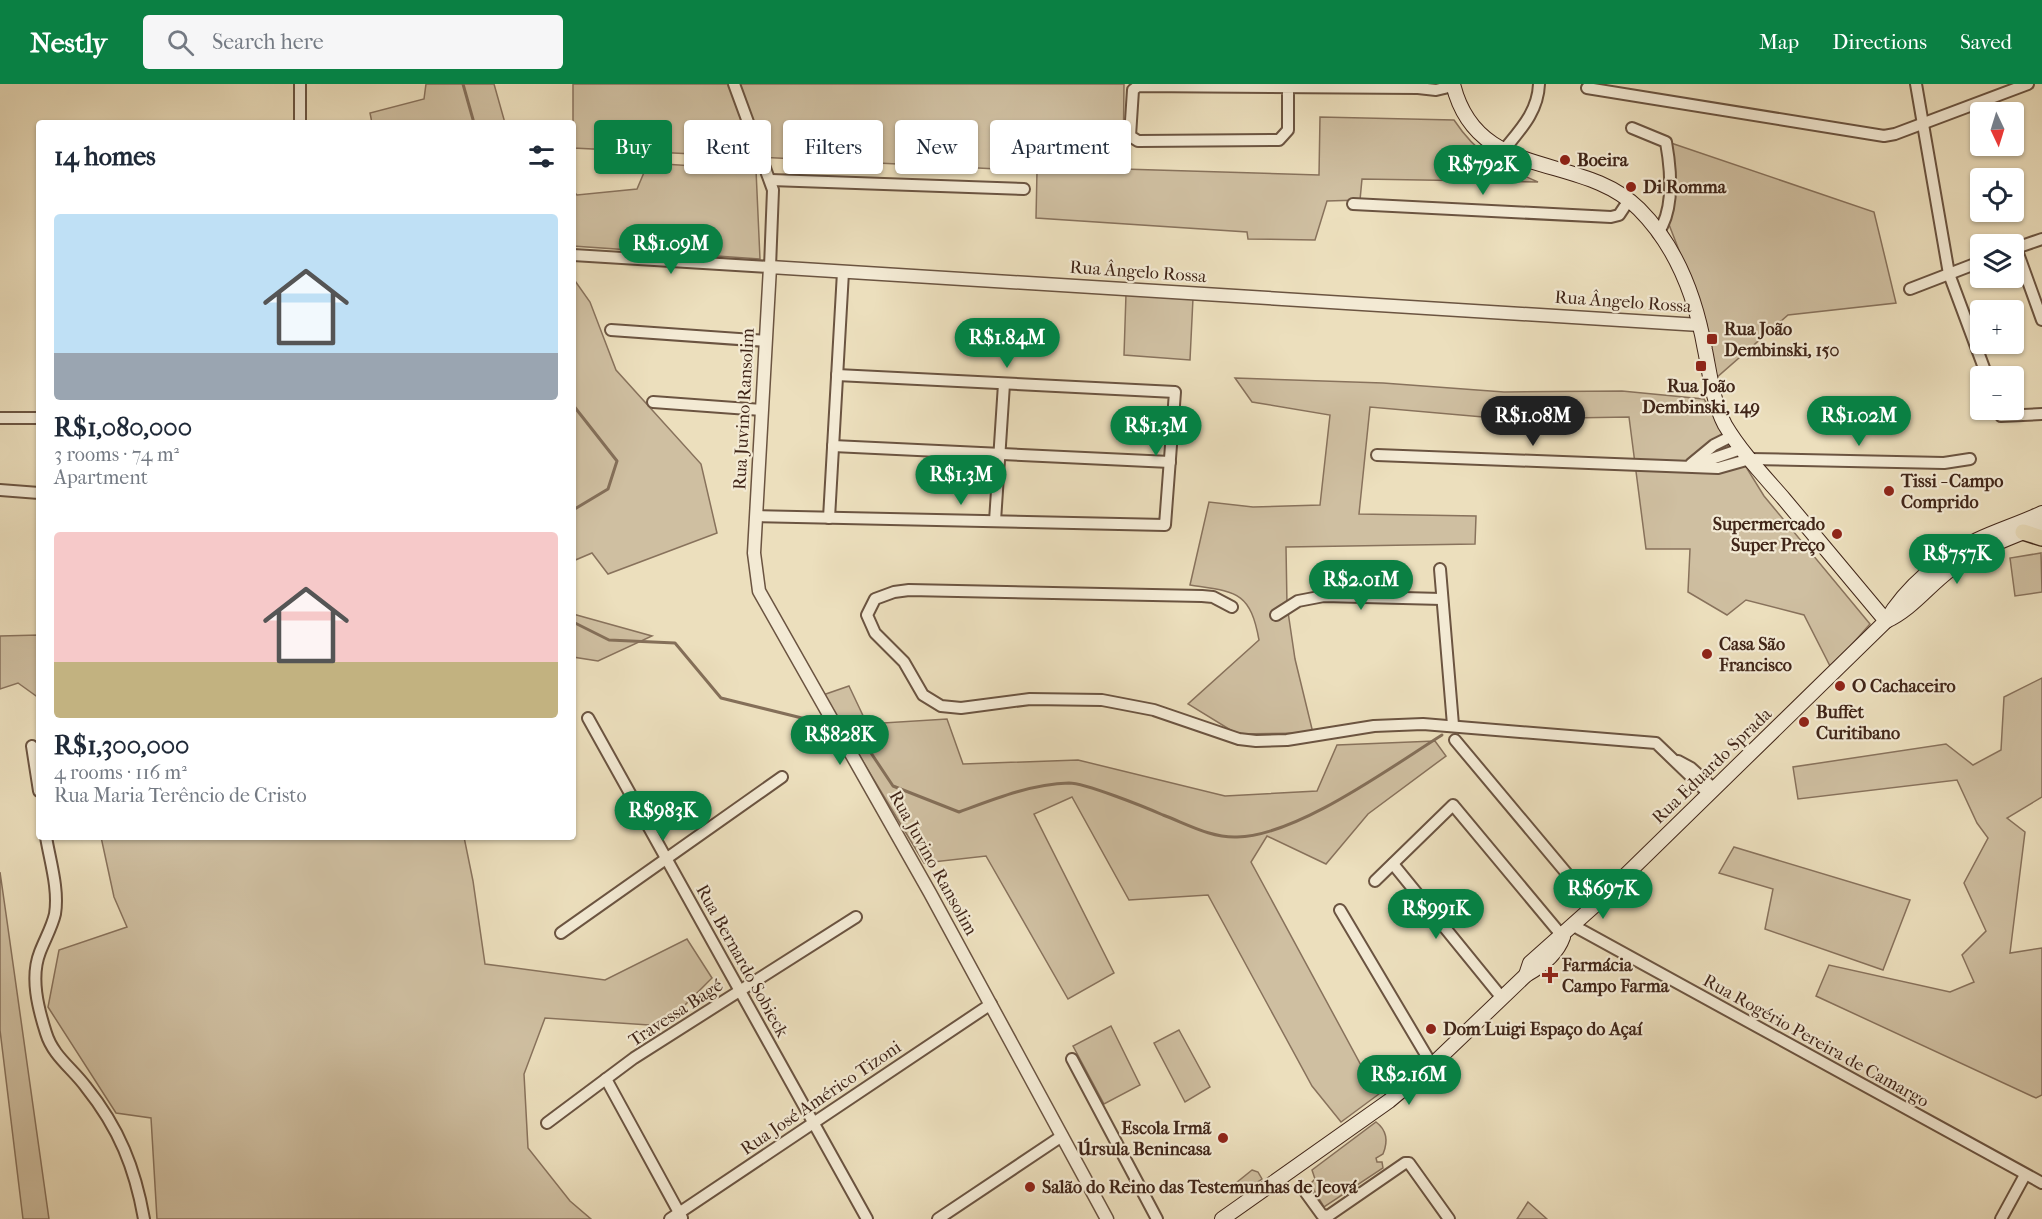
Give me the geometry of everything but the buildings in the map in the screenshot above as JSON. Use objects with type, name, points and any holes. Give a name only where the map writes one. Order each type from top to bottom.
[{"type":"main road","points":[[1453,85],[1469,123],[1478,134],[1503,151],[1604,186],[1629,200],[1658,233],[1683,274],[1701,325],[1716,401],[1732,435],[1886,621]]},
{"type":"main road","name":"Rua Eduardo Sprada","points":[[1222,1219],[1372,1114],[1432,1065],[1526,975],[1530,963],[1552,942],[1563,937],[1886,621],[1895,606],[1926,576],[1954,553],[1978,540],[2042,513]]},
{"type":"main road","name":"Rua Eduardo Sprada","points":[[1886,621],[1903,613],[1960,562],[2042,525]]},
{"type":"main road","points":[[2024,532],[2042,538]]},
{"type":"street","points":[[300,84],[300,120]]},
{"type":"street","points":[[734,84],[771,180],[774,207],[771,267]]},
{"type":"street","points":[[1503,151],[1527,123],[1539,97],[1539,84]]},
{"type":"street","points":[[1916,84],[1948,274],[1983,366]]},
{"type":"street","points":[[1587,88],[1877,135],[1894,134],[2028,84]]},
{"type":"street","points":[[1288,86],[1288,130],[1279,140],[1138,141],[1130,136],[1135,87],[1288,86],[1420,86],[1436,90],[1453,85]]},
{"type":"street","points":[[1632,128],[1666,142],[1670,166],[1667,217],[1658,233]]},
{"type":"street","points":[[771,180],[1024,189]]},
{"type":"street","points":[[1353,204],[1611,217],[1619,214],[1629,200]]},
{"type":"street","points":[[2024,245],[2042,238]]},
{"type":"street","name":"Rua Ângelo Rossa","points":[[576,255],[1701,325]]},
{"type":"street","points":[[1910,289],[1970,266]]},
{"type":"street","name":"Rua Juvino Ransolim","points":[[771,267],[754,565],[764,602],[930,892],[1107,1219]]},
{"type":"street","points":[[829,518],[843,272]]},
{"type":"street","points":[[2024,274],[2042,320]]},
{"type":"street","points":[[611,330],[766,341]]},
{"type":"street","points":[[756,516],[1165,525],[1175,392],[837,375]]},
{"type":"street","points":[[995,521],[1004,384]]},
{"type":"street","points":[[653,402],[762,410]]},
{"type":"street","points":[[2024,414],[2042,414]]},
{"type":"street","points":[[0,418],[36,418]]},
{"type":"street","points":[[1689,467],[1710,448],[1732,435]]},
{"type":"street","points":[[833,446],[1170,462]]},
{"type":"street","points":[[1377,455],[1718,468],[1746,454],[1944,463],[1970,459]]},
{"type":"street","points":[[0,490],[36,493]]},
{"type":"street","points":[[1440,569],[1453,725]]},
{"type":"street","points":[[1232,607],[1213,597],[1202,596],[928,590],[882,595],[869,607],[867,615],[875,633],[904,662],[923,695],[941,706],[961,708],[1030,699],[1102,700],[1154,710],[1230,736],[1256,741],[1287,740],[1400,724],[1453,725],[1656,743],[1677,761],[1685,773],[1712,791]]},
{"type":"street","points":[[1276,615],[1298,601],[1324,596],[1442,599]]},
{"type":"street","name":"Rua Bernardo Sobieck","points":[[588,718],[867,1219]]},
{"type":"street","points":[[1455,740],[1594,906]]},
{"type":"street","points":[[32,746],[36,772]]},
{"type":"street","points":[[561,933],[782,777]]},
{"type":"street","points":[[1375,881],[1454,805],[1563,937]]},
{"type":"street","points":[[46,840],[56,904],[51,926],[39,953],[35,977],[46,1034],[58,1057],[91,1093],[125,1149],[134,1172],[144,1219]]},
{"type":"street","points":[[1393,864],[1502,998]]},
{"type":"street","points":[[1340,910],[1432,1065]]},
{"type":"street","name":"Travessa Bagé","points":[[547,1123],[606,1079],[856,917]]},
{"type":"street","name":"Rua Rogério Pereira de Camargo","points":[[1574,926],[2042,1184]]},
{"type":"street","name":"Rua José Américo Tizoni","points":[[677,1217],[991,1004]]},
{"type":"street","points":[[1072,1059],[1157,1219]]},
{"type":"street","points":[[606,1079],[677,1217]]},
{"type":"street","points":[[938,1219],[1062,1136]]},
{"type":"street","points":[[1306,1193],[1322,1215],[1328,1216],[1405,1163],[1409,1163],[1449,1219]]},
{"type":"street","points":[[2001,1219],[2025,1175]]},
{"type":"shaded area","points":[[426,84],[494,84],[504,120],[371,120],[370,113],[424,99]]},
{"type":"shaded area","points":[[573,84],[1124,84],[1124,120],[990,120],[990,169],[978,168],[978,120],[895,120],[895,164],[883,163],[883,120],[783,120],[783,158],[771,158],[771,120],[684,120],[684,154],[672,153],[672,120],[594,120],[594,149],[576,148],[576,120],[573,120]]},
{"type":"shaded area","points":[[1320,117],[1454,120],[1472,142],[1490,158],[1538,182],[1362,179],[1360,200],[1327,201],[1315,240],[1248,239],[1247,232],[1036,218],[1037,174],[1131,174],[1131,169],[1319,175]]},
{"type":"shaded area","points":[[1671,143],[1874,212],[1896,303],[1788,315],[1716,378],[1696,294],[1668,222]]},
{"type":"shaded area","points":[[672,165],[684,165],[684,174],[756,174],[760,259],[576,246],[577,195],[637,189],[643,174],[672,174]]},
{"type":"shaded area","points":[[576,282],[590,302],[616,370],[701,464],[717,533],[608,574],[592,553],[576,560]]},
{"type":"shaded area","points":[[1126,294],[1193,298],[1190,360],[1124,355]]},
{"type":"shaded area","points":[[1235,378],[1383,383],[1504,392],[1622,391],[1704,399],[1764,496],[1870,624],[1831,668],[1804,615],[1746,600],[1727,615],[1688,592],[1690,549],[1646,549],[1629,417],[1506,419],[1370,407],[1359,514],[1476,516],[1475,544],[1286,547],[1287,605],[1295,659],[1313,733],[1237,734],[1188,704],[1259,640],[1251,611],[1238,596],[1229,592],[1190,585],[1209,502],[1253,507],[1320,505],[1330,415],[1252,402]]},
{"type":"shaded area","points":[[2041,553],[2042,592],[2015,596],[2010,558]]},
{"type":"shaded area","points":[[576,615],[652,636],[598,661],[576,657]]},
{"type":"shaded area","points":[[36,635],[36,696],[18,683],[0,689],[0,636]]},
{"type":"shaded area","points":[[2042,678],[2042,797],[2007,818],[2025,832],[2010,953],[2042,948],[2042,1095],[2036,1098],[1816,996],[1829,965],[1950,992],[1974,982],[1962,955],[1986,931],[1964,883],[1988,838],[1977,823],[1957,780],[1798,799],[1793,767],[1946,744],[1973,765],[2001,750],[2004,697]]},
{"type":"shaded area","points":[[849,686],[867,724],[947,719],[963,764],[1078,760],[1225,796],[1317,791],[1337,745],[1435,741],[1446,756],[1368,814],[1326,864],[1267,836],[1251,862],[1362,1067],[1383,1091],[1341,1122],[1312,1086],[1208,895],[1129,900],[1072,797],[1034,814],[1114,973],[1068,999],[986,856],[924,863],[823,695]]},
{"type":"shaded area","points":[[102,840],[465,840],[485,964],[605,980],[687,939],[712,978],[664,1026],[545,1018],[524,1074],[528,1148],[570,1201],[591,1219],[157,1219],[151,1118],[116,1113],[48,1007],[59,950],[127,927],[114,897]]},
{"type":"shaded area","points":[[1734,847],[1910,900],[1883,970],[1765,929],[1773,889],[1719,873]]},
{"type":"shaded area","points":[[0,872],[49,1219],[23,1219],[0,1030]]},
{"type":"shaded area","points":[[1111,1026],[1140,1085],[1104,1104],[1073,1046]]},
{"type":"shaded area","points":[[1179,1030],[1210,1087],[1185,1102],[1154,1043]]},
{"type":"shaded area","points":[[1376,1122],[1383,1129],[1386,1137],[1383,1154],[1376,1158],[1377,1162],[1382,1162],[1383,1168],[1324,1207],[1310,1184],[1315,1179],[1312,1170]]},
{"type":"shaded area","points":[[1252,1170],[1258,1172],[1262,1179],[1241,1193],[1236,1183]]},
{"type":"shaded area","points":[[1528,1202],[1547,1219],[1517,1219]]},
{"type":"waterway","points":[[463,84],[473,120]]},
{"type":"waterway","points":[[576,409],[617,461],[608,489],[576,508]]},
{"type":"waterway","points":[[576,624],[609,640],[675,643],[721,698],[810,720]]},
{"type":"waterway","points":[[853,726],[893,786],[959,812],[1027,789],[1069,783],[1115,796],[1208,833],[1227,837],[1261,834],[1315,813],[1371,781],[1442,735]]},
{"type":"place","name":"Boeira","points":[[1565,160]]},
{"type":"place","name":"Di Romma","points":[[1631,187]]},
{"type":"place","name":"Rua João Dembinski, 150","points":[[1712,339]]},
{"type":"place","name":"Rua João Dembinski, 149","points":[[1701,366]]},
{"type":"place","name":"Tissi - Campo Comprido","points":[[1889,491]]},
{"type":"place","name":"Supermercado Super Preço","points":[[1837,534]]},
{"type":"place","name":"Casa São Francisco","points":[[1707,654]]},
{"type":"place","name":"O Cachaceiro","points":[[1840,686]]},
{"type":"place","name":"Buffet Curitibano","points":[[1804,722]]},
{"type":"place","name":"Farmácia Campo Farma","points":[[1550,975]]},
{"type":"place","name":"Dom Luigi Espaço do Açaí","points":[[1431,1029]]},
{"type":"place","name":"Escola Irmã Úrsula Benincasa","points":[[1223,1138]]},
{"type":"place","name":"Salão do Reino das Testemunhas de Jeová","points":[[1030,1187]]}]
